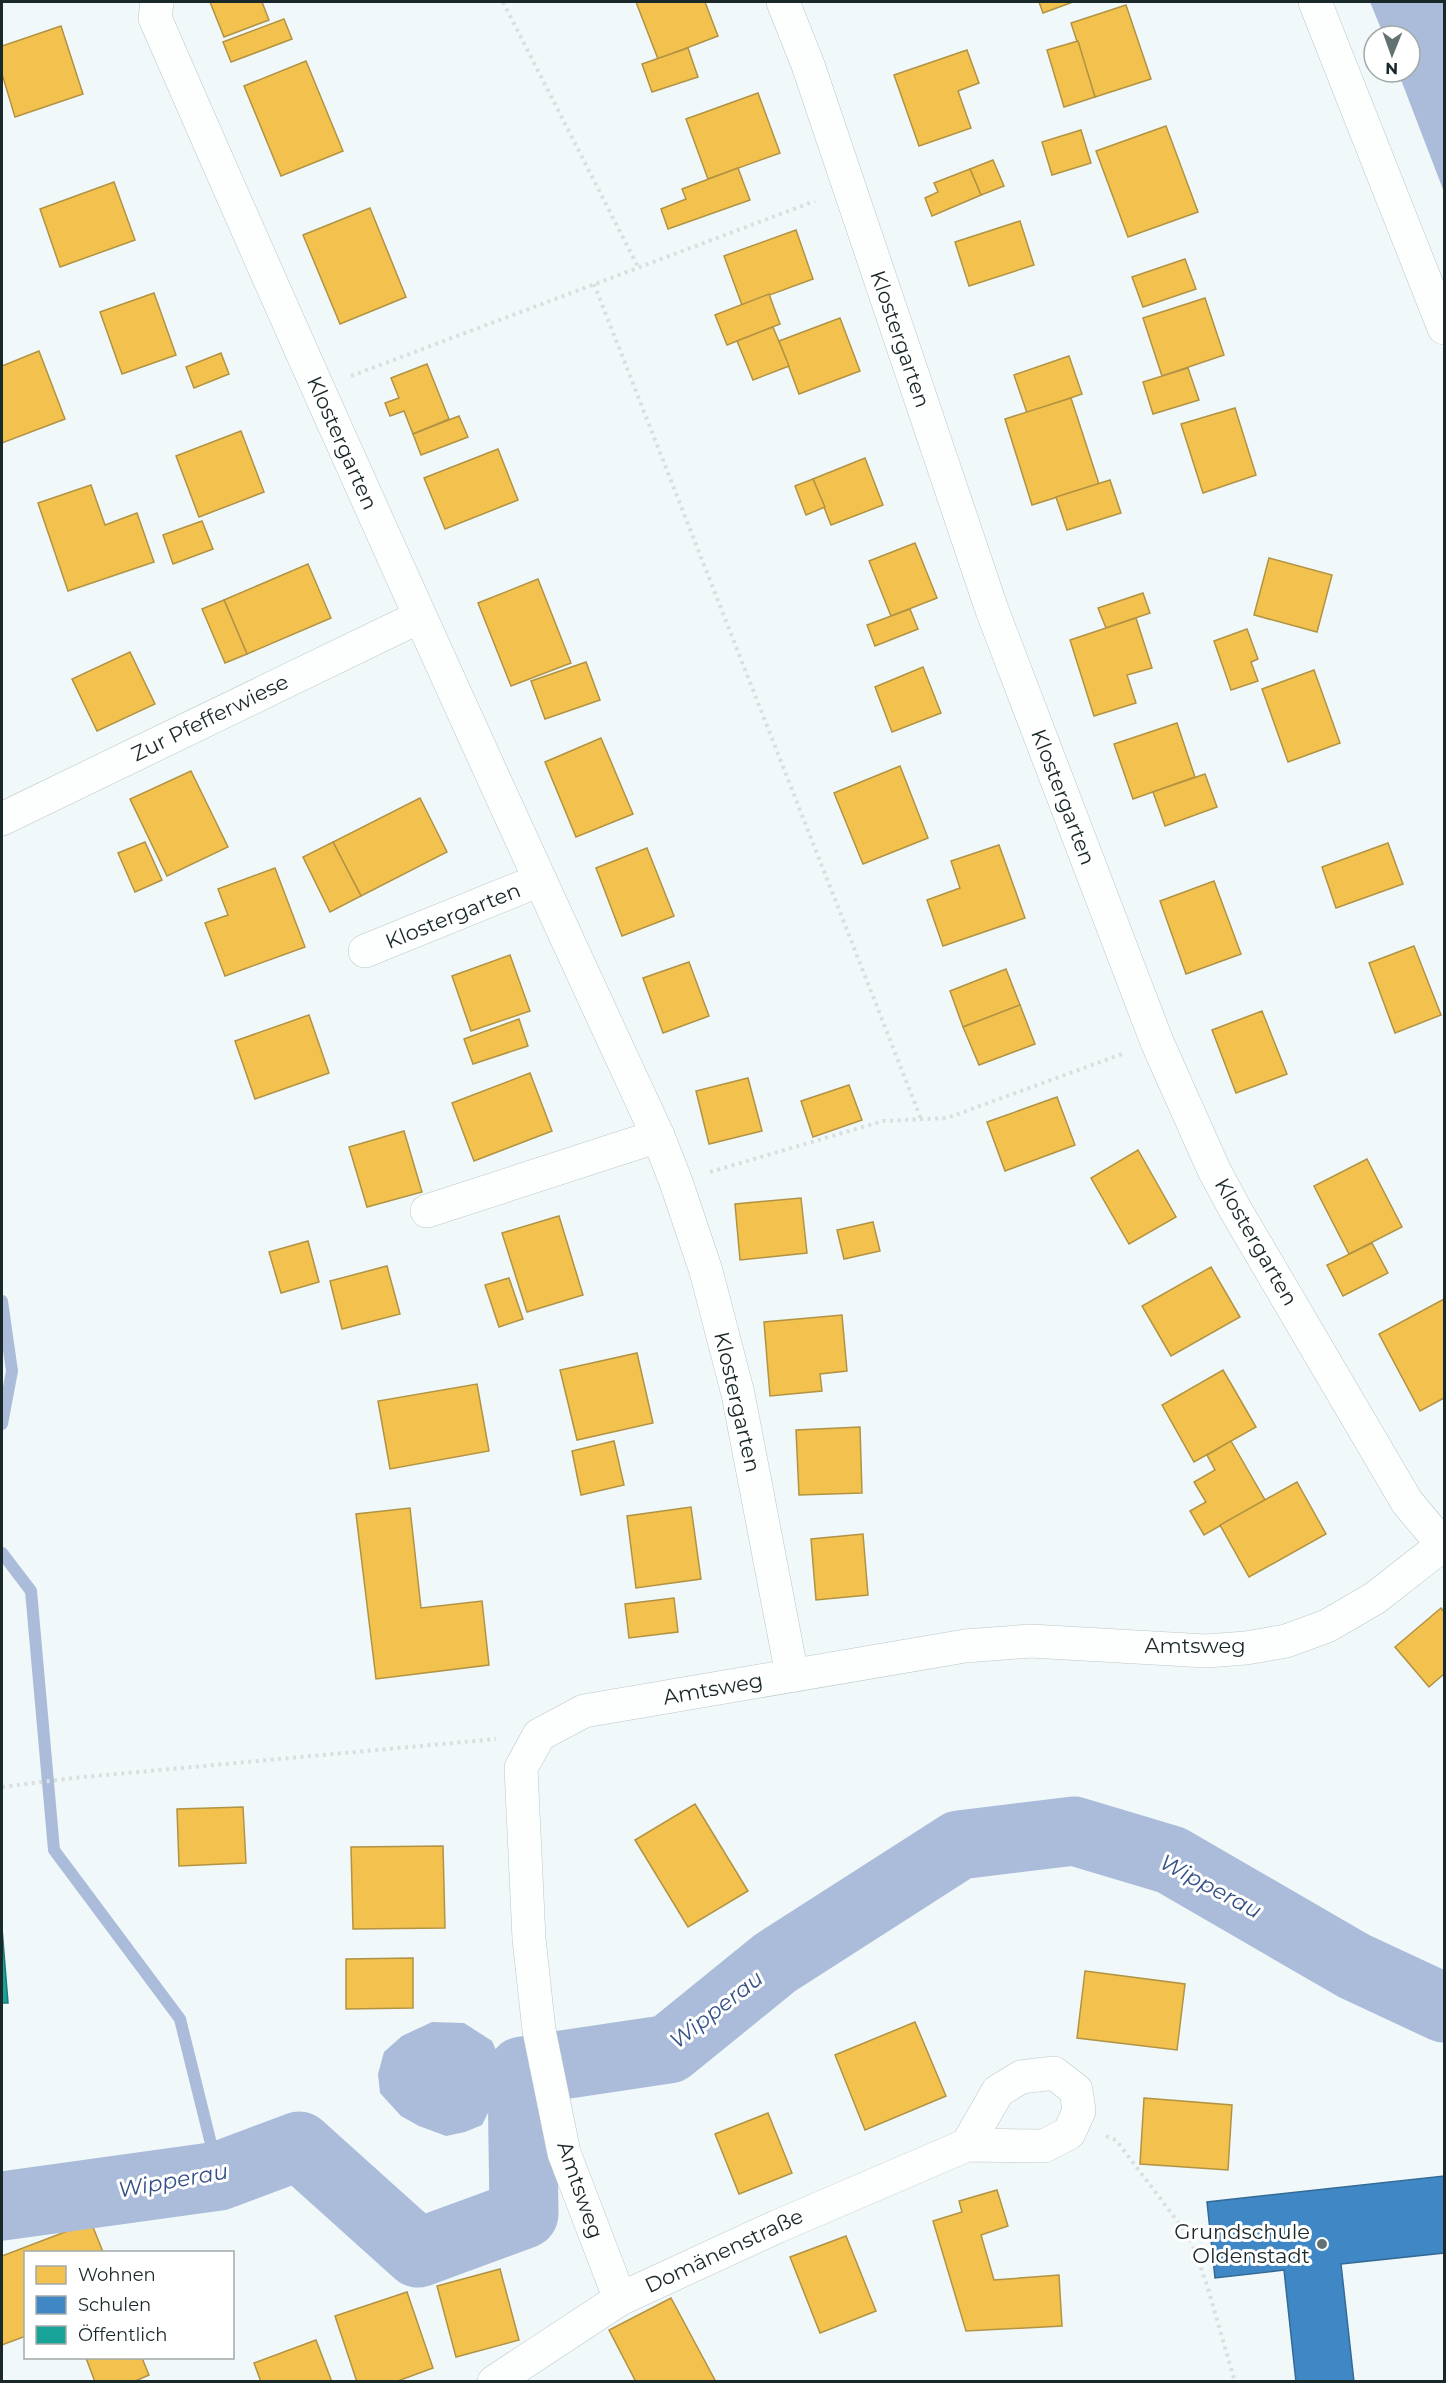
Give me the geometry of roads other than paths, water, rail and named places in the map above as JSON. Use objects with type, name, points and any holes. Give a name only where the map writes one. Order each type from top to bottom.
[{"type":"street","name":"Klostergarten","points":[[157,2],[155,18],[419,617],[658,1136],[676,1182],[706,1271],[738,1394],[792,1675]]},
{"type":"street","name":"Klostergarten","points":[[783,2],[850,188],[992,610],[1157,1042],[1214,1170],[1235,1209],[1407,1502],[1444,1544]]},
{"type":"street","points":[[1315,2],[1444,328]]},
{"type":"street","name":"Zur Pfefferwiese","points":[[2,819],[419,617]]},
{"type":"street","name":"Klostergarten","points":[[365,951],[540,880]]},
{"type":"street","points":[[427,1211],[658,1136]]},
{"type":"street","name":"Amtsweg","points":[[620,2299],[564,2153],[539,2030],[529,1939],[521,1768],[539,1735],[584,1711],[965,1646],[1031,1641],[1206,1651],[1246,1648],[1286,1641],[1327,1626],[1375,1598],[1444,1544]]},
{"type":"street","name":"Domänenstraße","points":[[494,2382],[620,2299],[776,2227],[967,2145]]},
{"type":"water","points":[[1370,2],[1444,2],[1444,192],[1403,84],[1422,84],[1422,24],[1379,24]]},
{"type":"water","points":[[432,2022],[464,2023],[492,2041],[499,2057],[496,2097],[482,2125],[446,2136],[419,2126],[401,2116],[380,2093],[378,2074],[384,2052],[402,2036]]},
{"type":"waterway","points":[[2,1301],[12,1371],[2,1424]]},
{"type":"waterway","points":[[2,1553],[31,1591],[54,1850],[180,2019],[219,2176]]},
{"type":"waterway","name":"Wipperau","points":[[2,2206],[219,2176],[299,2146],[418,2253],[524,2214],[522,2071],[669,2049],[775,1963],[959,1845],[1074,1831],[1171,1860],[1354,1966],[1444,2008]]},
{"type":"place","name":"Grundschule Oldenstadt","points":[[1322,2244]]}]
